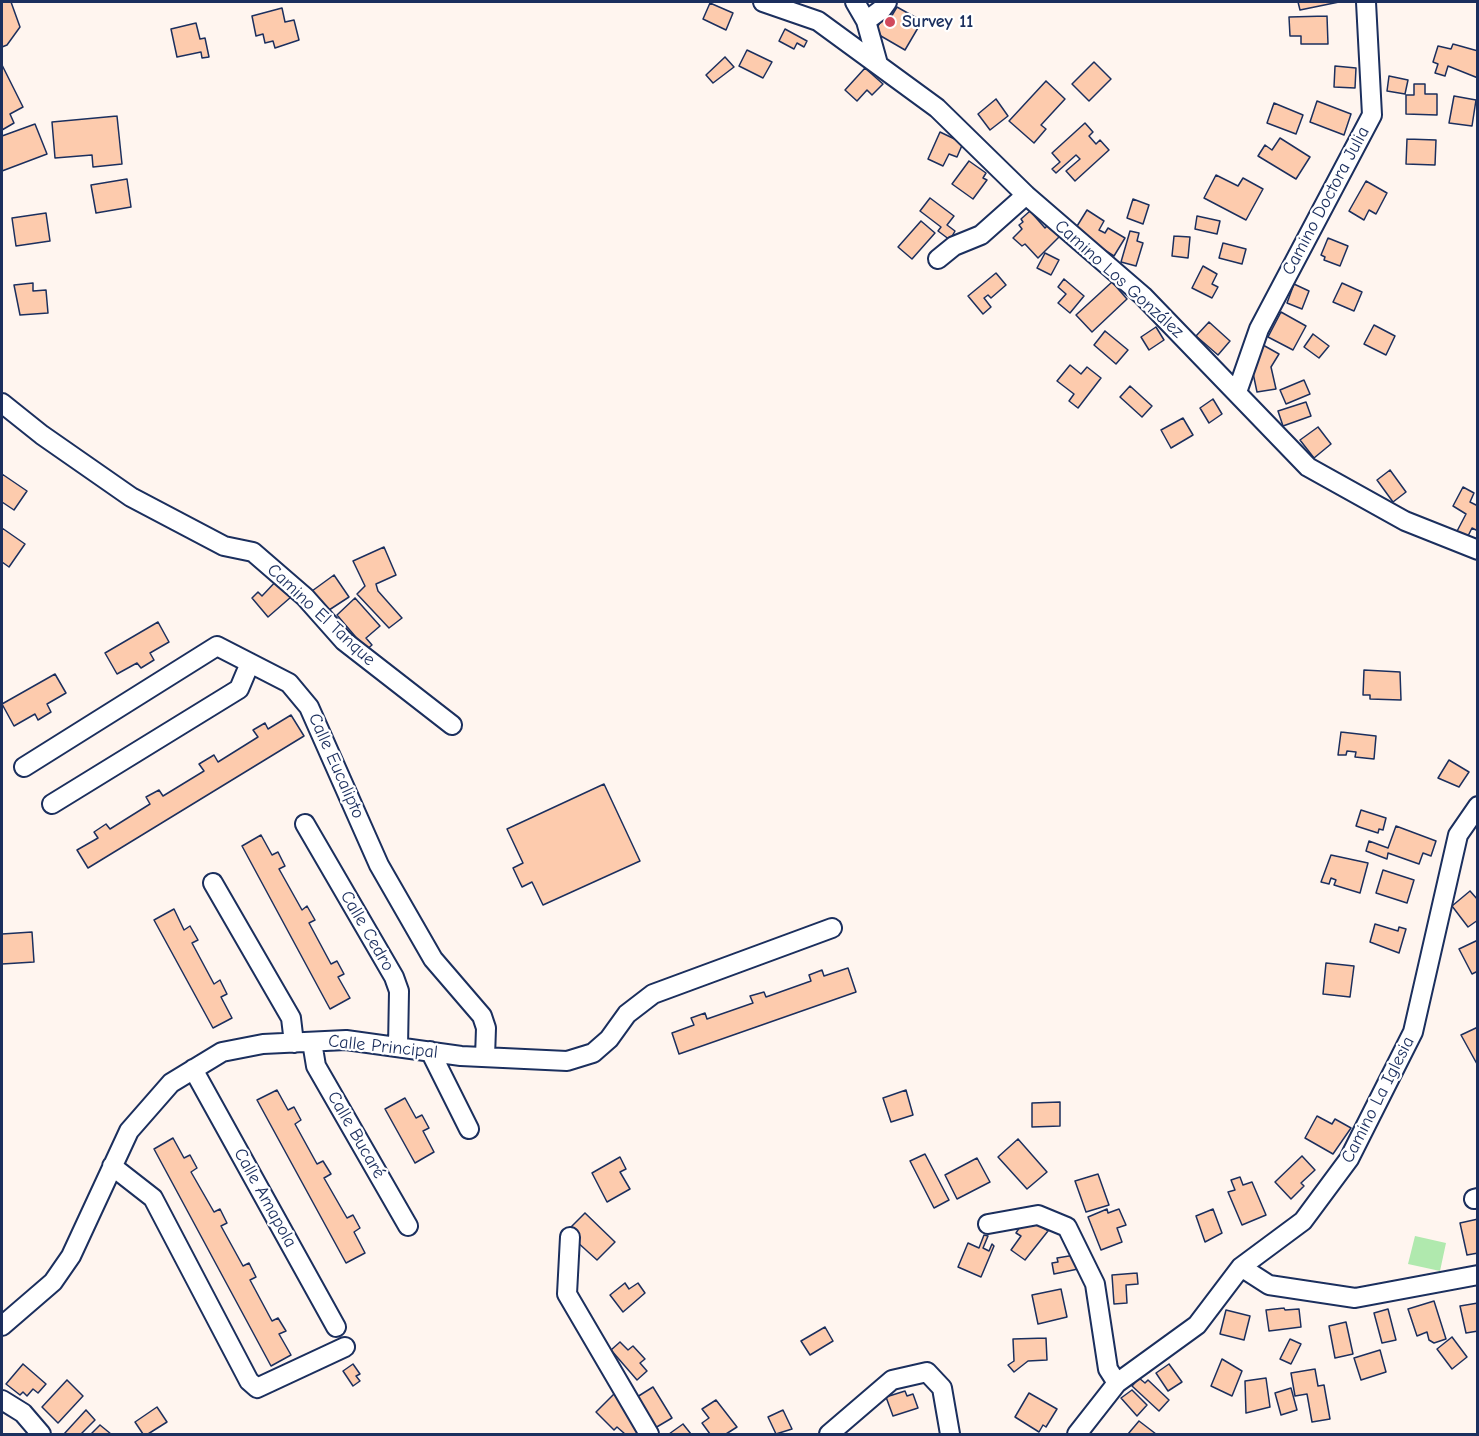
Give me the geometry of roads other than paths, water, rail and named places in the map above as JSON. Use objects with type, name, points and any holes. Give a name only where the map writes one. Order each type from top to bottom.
[{"type":"street","name":"Camino Los González","points":[[763,2],[818,21],[937,108],[1026,195],[1143,296],[1308,467],[1405,521],[1478,550]]},
{"type":"street","points":[[855,2],[866,21],[878,64]]},
{"type":"street","points":[[866,21],[882,9],[887,2]]},
{"type":"street","name":"Camino Doctora Julia","points":[[1237,392],[1259,328],[1372,115],[1366,2]]},
{"type":"street","points":[[938,259],[954,246],[981,235],[1026,195]]},
{"type":"street","name":"Camino El Tanque","points":[[2,402],[42,435],[131,497],[224,546],[253,552],[297,588],[344,640],[453,725]]},
{"type":"street","name":"Calle Eucalipto","points":[[24,767],[217,646],[289,683],[309,707],[379,865],[434,959],[482,1016],[486,1028],[484,1057]]},
{"type":"street","points":[[52,804],[240,689],[250,663]]},
{"type":"street","name":"Camino La Iglesia","points":[[1077,1434],[1117,1383],[1197,1325],[1241,1267],[1303,1221],[1349,1159],[1413,1032],[1458,835],[1478,806]]},
{"type":"street","name":"Calle Cedro","points":[[304,824],[394,977],[399,991],[398,1047]]},
{"type":"street","name":"Calle Bucaré","points":[[213,883],[408,1226]]},
{"type":"street","name":"Calle Principal","points":[[2,1326],[53,1282],[71,1256],[129,1131],[171,1083],[222,1052],[263,1044],[346,1040],[484,1057],[567,1061],[593,1053],[609,1039],[627,1014],[653,994],[832,928]]},
{"type":"street","points":[[430,1051],[469,1129]]},
{"type":"street","name":"Calle Amapola","points":[[193,1069],[336,1327]]},
{"type":"street","points":[[112,1166],[153,1197],[249,1381],[257,1388],[345,1347]]},
{"type":"street","points":[[988,1224],[1038,1215],[1067,1227],[1095,1284],[1108,1369],[1117,1383]]},
{"type":"street","points":[[570,1237],[567,1294],[649,1434]]},
{"type":"street","points":[[1241,1267],[1269,1285],[1355,1298],[1478,1275]]},
{"type":"street","points":[[829,1434],[892,1380],[927,1372],[942,1388],[950,1434]]},
{"type":"street","points":[[2,1400],[23,1413],[41,1434]]},
{"type":"place","name":"Survey 11","points":[[890,22]]}]
